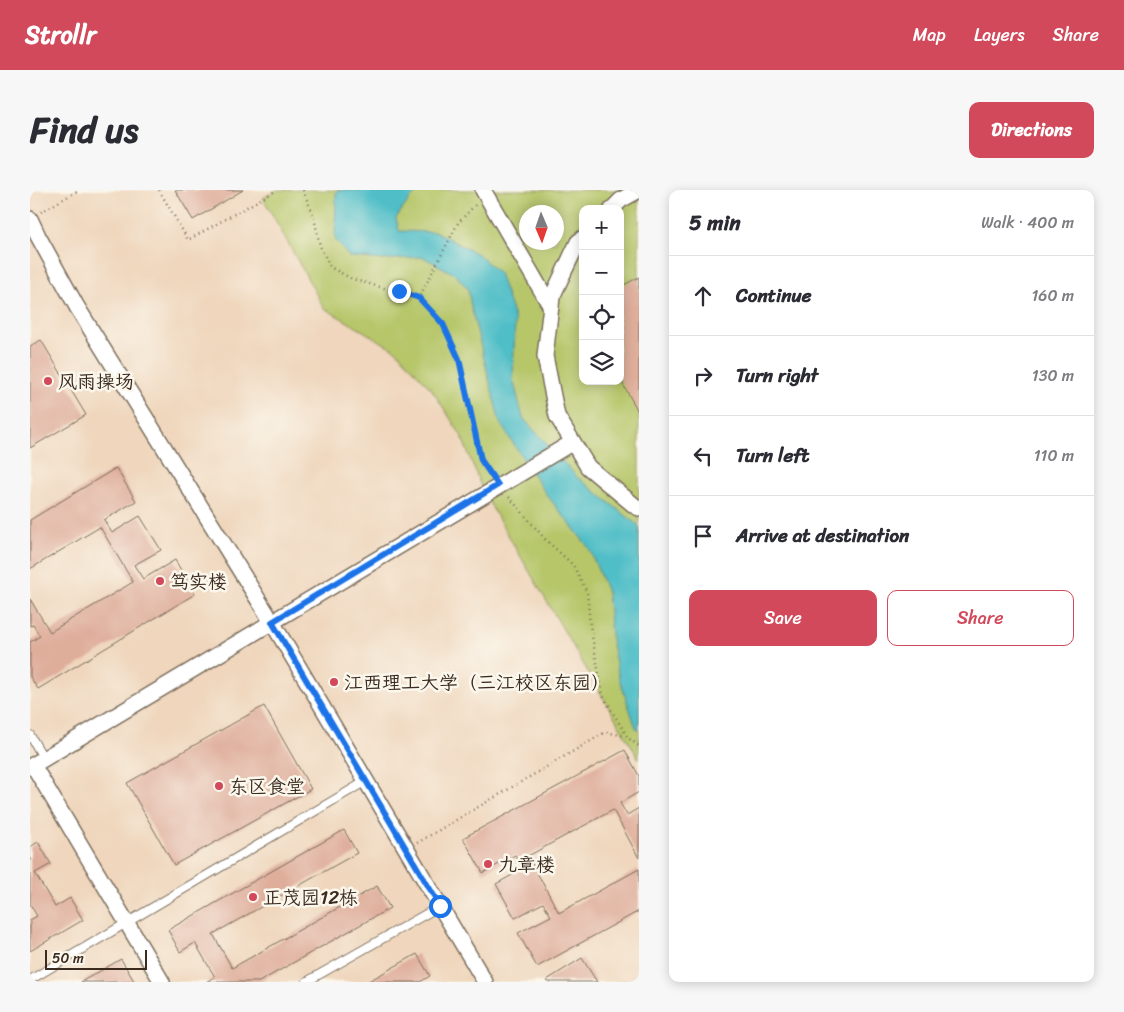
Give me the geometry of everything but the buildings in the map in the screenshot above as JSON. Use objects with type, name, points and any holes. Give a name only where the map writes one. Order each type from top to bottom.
[{"type":"street","points":[[616,205],[639,190]]},
{"type":"street","points":[[484,192],[551,307]]},
{"type":"street","points":[[34,216],[77,306],[272,622],[485,982]]},
{"type":"street","points":[[579,241],[552,297],[544,356],[557,416],[588,467],[639,508]]},
{"type":"street","points":[[162,982],[126,923],[36,763],[498,485],[573,442]]},
{"type":"lane","points":[[30,735],[36,763]]},
{"type":"lane","points":[[30,980],[366,782]]},
{"type":"lane","points":[[306,982],[440,906]]},
{"type":"path","points":[[34,216],[79,190]]},
{"type":"path","points":[[159,190],[188,240],[277,190]]},
{"type":"path","points":[[303,190],[314,217],[320,246],[330,267],[352,279],[419,298],[443,324],[459,359],[481,460],[498,485],[545,539],[573,565],[587,592],[590,625],[603,696],[628,738]]},
{"type":"path","points":[[419,298],[458,223],[484,192]]},
{"type":"path","points":[[407,849],[606,732],[624,735],[639,746]]},
{"type":"shaded area","name":"江西理工大学（三江校区东园）","points":[[30,190],[639,190],[639,982],[30,982]]},
{"type":"green space","points":[[277,190],[639,190],[639,759],[484,494],[461,435],[432,390],[397,351],[324,308],[263,198]]},
{"type":"water","points":[[338,190],[419,190],[396,218],[399,231],[436,232],[479,255],[499,273],[515,320],[513,379],[523,418],[577,477],[639,526],[639,730],[636,728],[619,678],[612,644],[607,592],[589,548],[546,494],[500,423],[468,289],[456,275],[423,257],[383,260],[349,257],[335,239],[336,193]]},
{"type":"place","name":"风雨操场","points":[[48,381]]},
{"type":"place","name":"笃实楼","points":[[160,581]]},
{"type":"place","name":"江西理工大学（三江校区东园）","points":[[334,682]]},
{"type":"place","name":"东区食堂","points":[[219,786]]},
{"type":"place","name":"九章楼","points":[[488,864]]},
{"type":"place","name":"正茂园12栋","points":[[253,897]]},
{"type":"route","points":[[399,291],[419,298],[443,324],[459,359],[481,460],[498,485],[272,622],[440,906]]}]
